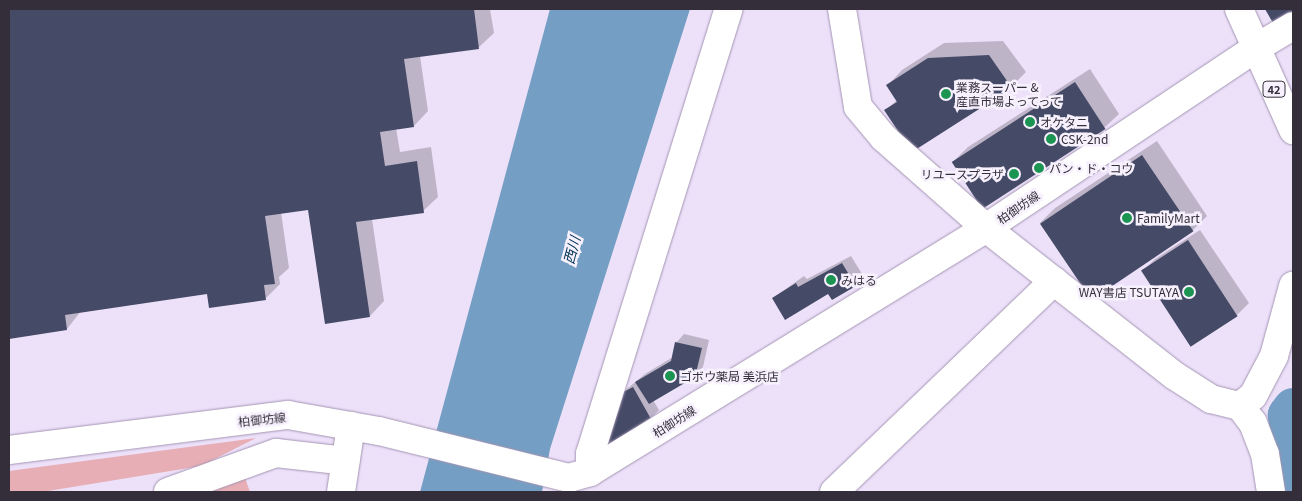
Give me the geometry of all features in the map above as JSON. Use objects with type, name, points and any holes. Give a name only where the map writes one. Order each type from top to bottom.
[{"type":"main road","points":[[584,481],[590,454],[729,9]]},
{"type":"main road","points":[[842,9],[858,107],[884,138],[986,228],[1175,376],[1212,399],[1240,406],[1253,423],[1266,454],[1271,492]]},
{"type":"main road","name":"42","points":[[1239,9],[1254,49],[1293,130]]},
{"type":"main road","name":"柏御坊線","points":[[9,450],[288,415],[379,431],[584,481],[986,228],[1254,49],[1293,26]]},
{"type":"main road","points":[[834,492],[1054,281]]},
{"type":"main road","points":[[1240,406],[1253,396],[1274,356],[1293,286]]},
{"type":"main road","points":[[341,492],[352,426]]},
{"type":"main road","points":[[168,492],[276,453],[346,461]]},
{"type":"shaded area","points":[[256,438],[201,466],[42,492],[9,492],[9,471]]},
{"type":"shaded area","points":[[244,475],[250,492],[202,492]]},
{"type":"water","name":"西川","points":[[550,9],[690,9],[550,449],[542,492],[420,492]]},
{"type":"building","points":[[9,9],[474,9],[479,49],[404,59],[414,127],[380,132],[385,166],[417,161],[424,213],[356,222],[370,317],[325,324],[308,210],[265,216],[275,284],[264,285],[266,300],[209,308],[207,294],[65,315],[67,330],[9,339]]},
{"type":"building","points":[[1265,9],[1293,9],[1293,19],[1277,30]]},
{"type":"building","points":[[989,55],[1012,88],[912,152],[884,110],[897,102],[886,85],[928,58]]},
{"type":"building","points":[[1075,82],[1105,129],[982,209],[952,162]]},
{"type":"building","points":[[1142,155],[1193,231],[1091,300],[1040,224]]},
{"type":"building","points":[[1188,240],[1238,316],[1191,347],[1141,270]]},
{"type":"building","name":"みはる","points":[[842,263],[856,286],[832,300],[828,294],[785,320],[772,298],[796,283],[798,287]]},
{"type":"building","points":[[675,342],[702,348],[695,377],[649,404],[635,382],[671,361]]},
{"type":"building","points":[[633,387],[651,419],[605,446],[616,396]]},
{"type":"waterway","points":[[1293,408],[1288,415],[1293,477]]},
{"type":"place","name":"業務スーパー & 産直市場よってって","points":[[946,94]]},
{"type":"place","name":"オケタニ","points":[[1030,122]]},
{"type":"place","name":"CSK-2nd","points":[[1051,139]]},
{"type":"place","name":"パン・ド・コウ","points":[[1039,168]]},
{"type":"place","name":"リユースプラザ","points":[[1014,174]]},
{"type":"place","name":"FamilyMart","points":[[1127,218]]},
{"type":"place","name":"みはる","points":[[831,280]]},
{"type":"place","name":"WAY書店 TSUTAYA","points":[[1189,292]]},
{"type":"place","name":"ゴボウ薬局 美浜店","points":[[670,376]]}]
